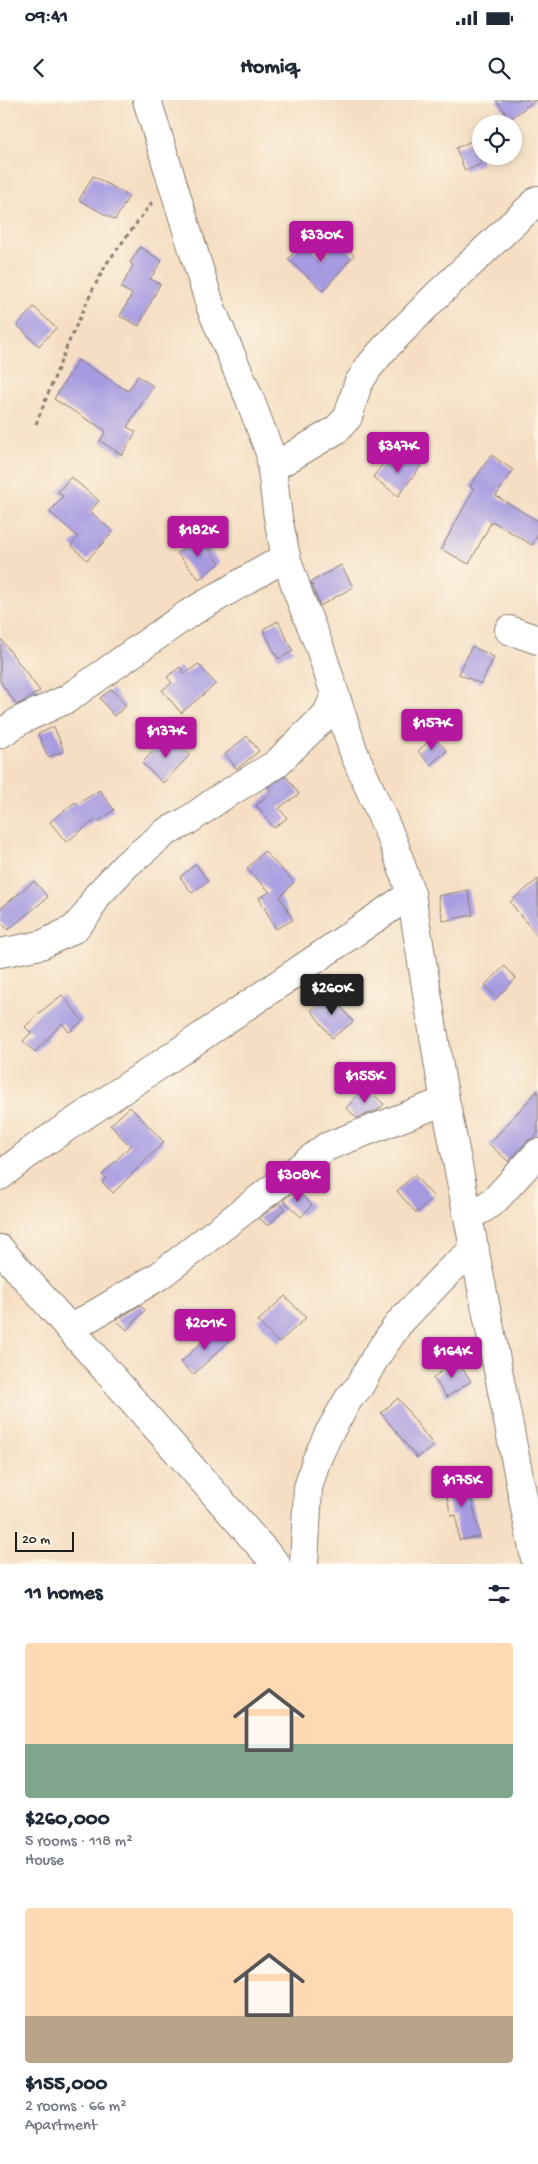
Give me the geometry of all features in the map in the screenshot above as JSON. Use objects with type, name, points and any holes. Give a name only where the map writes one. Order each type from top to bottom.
[{"type":"street","points":[[146,100],[211,308],[260,425],[272,468],[278,518],[286,557],[320,648],[354,753],[394,844],[411,894],[445,1101],[536,1564]]},
{"type":"street","points":[[272,468],[336,430],[348,416],[358,384],[368,368],[384,349],[436,296],[538,200]]},
{"type":"street","points":[[0,734],[21,720],[67,699],[188,614],[286,557]]},
{"type":"street","points":[[509,630],[538,640]]},
{"type":"street","points":[[0,953],[41,945],[74,929],[88,914],[98,896],[126,865],[166,832],[186,822],[220,798],[276,764],[327,714],[335,695]]},
{"type":"street","points":[[0,1176],[34,1148],[411,894]]},
{"type":"street","points":[[70,1328],[158,1276],[326,1147],[445,1101]]},
{"type":"street","points":[[468,1212],[481,1210],[495,1200],[538,1153]]},
{"type":"street","points":[[0,1249],[276,1564]]},
{"type":"street","points":[[304,1564],[308,1488],[316,1461],[329,1433],[349,1398],[359,1387],[375,1358],[399,1323],[448,1272],[475,1249]]},
{"type":"path","points":[[36,424],[68,346],[107,263],[171,179]]},
{"type":"building","points":[[496,100],[536,100],[515,115],[507,115]]},
{"type":"building","points":[[472,141],[472,165],[479,165],[465,171],[456,148]]},
{"type":"building","points":[[93,176],[129,196],[115,220],[79,200]]},
{"type":"building","points":[[304,241],[323,259],[339,241],[354,255],[323,291],[288,259]]},
{"type":"building","points":[[140,247],[162,261],[150,279],[160,284],[139,326],[120,316],[132,294],[121,288],[133,265],[130,263]]},
{"type":"building","points":[[34,307],[56,328],[39,346],[17,325]]},
{"type":"building","points":[[78,360],[128,391],[138,376],[153,386],[127,427],[136,432],[122,455],[100,441],[106,431],[54,399]]},
{"type":"building","points":[[403,452],[421,466],[398,496],[373,477],[384,462],[391,468]]},
{"type":"building","points":[[491,455],[513,470],[496,496],[538,521],[538,534],[532,545],[492,521],[469,564],[441,549],[474,489],[470,486]]},
{"type":"building","points":[[71,477],[99,501],[90,511],[113,532],[87,560],[71,545],[78,537],[50,512],[63,496],[58,492]]},
{"type":"building","points":[[198,536],[220,563],[199,579],[177,553]]},
{"type":"building","points":[[341,565],[353,587],[320,606],[311,582]]},
{"type":"building","points":[[278,621],[293,651],[278,659],[263,629]]},
{"type":"building","points":[[0,638],[40,691],[17,705],[0,682]]},
{"type":"building","points":[[472,646],[494,657],[481,684],[459,674]]},
{"type":"building","points":[[198,664],[216,684],[181,713],[162,690],[172,683],[167,677],[180,667],[185,674]]},
{"type":"building","points":[[112,689],[126,706],[114,716],[100,698]]},
{"type":"building","points":[[54,727],[64,751],[48,757],[38,734]]},
{"type":"building","points":[[169,734],[190,755],[163,783],[142,763]]},
{"type":"building","points":[[247,736],[259,751],[237,769],[225,754]]},
{"type":"building","points":[[434,737],[447,751],[430,765],[418,751]]},
{"type":"building","points":[[286,776],[299,794],[279,808],[287,818],[274,828],[256,805],[272,792],[268,787]]},
{"type":"building","points":[[100,790],[114,810],[97,822],[95,820],[66,842],[50,822],[75,802],[77,804]]},
{"type":"building","points":[[264,851],[294,882],[280,897],[293,920],[276,929],[259,898],[270,892],[247,869]]},
{"type":"building","points":[[196,864],[208,881],[192,893],[180,877]]},
{"type":"building","points":[[538,879],[538,937],[510,902]]},
{"type":"building","points":[[34,881],[48,897],[8,930],[0,921],[0,909]]},
{"type":"building","points":[[468,890],[473,915],[443,921],[438,896]]},
{"type":"building","points":[[505,966],[516,978],[497,998],[485,985]]},
{"type":"building","points":[[332,994],[353,1022],[332,1038],[311,1010]]},
{"type":"building","points":[[62,995],[83,1021],[69,1032],[62,1023],[35,1052],[23,1041],[31,1033],[25,1027]]},
{"type":"building","points":[[365,1087],[384,1104],[378,1110],[357,1118],[346,1108]]},
{"type":"building","points":[[538,1090],[538,1134],[526,1142],[509,1162],[489,1144]]},
{"type":"building","points":[[130,1107],[164,1142],[113,1193],[102,1182],[106,1178],[102,1175],[130,1146],[110,1125]]},
{"type":"building","points":[[414,1175],[434,1197],[416,1213],[397,1191]]},
{"type":"building","points":[[296,1190],[312,1205],[301,1217],[283,1200]]},
{"type":"building","points":[[279,1203],[285,1208],[268,1226],[259,1218]]},
{"type":"building","points":[[285,1296],[306,1318],[278,1343],[258,1321]]},
{"type":"building","points":[[140,1305],[145,1310],[127,1330],[116,1320]]},
{"type":"building","points":[[217,1327],[229,1341],[193,1375],[181,1362]]},
{"type":"building","points":[[456,1359],[471,1381],[447,1397],[433,1378]]},
{"type":"building","points":[[398,1398],[434,1446],[417,1458],[381,1413]]},
{"type":"building","points":[[467,1478],[480,1537],[459,1540],[456,1515],[451,1516],[444,1483]]}]
